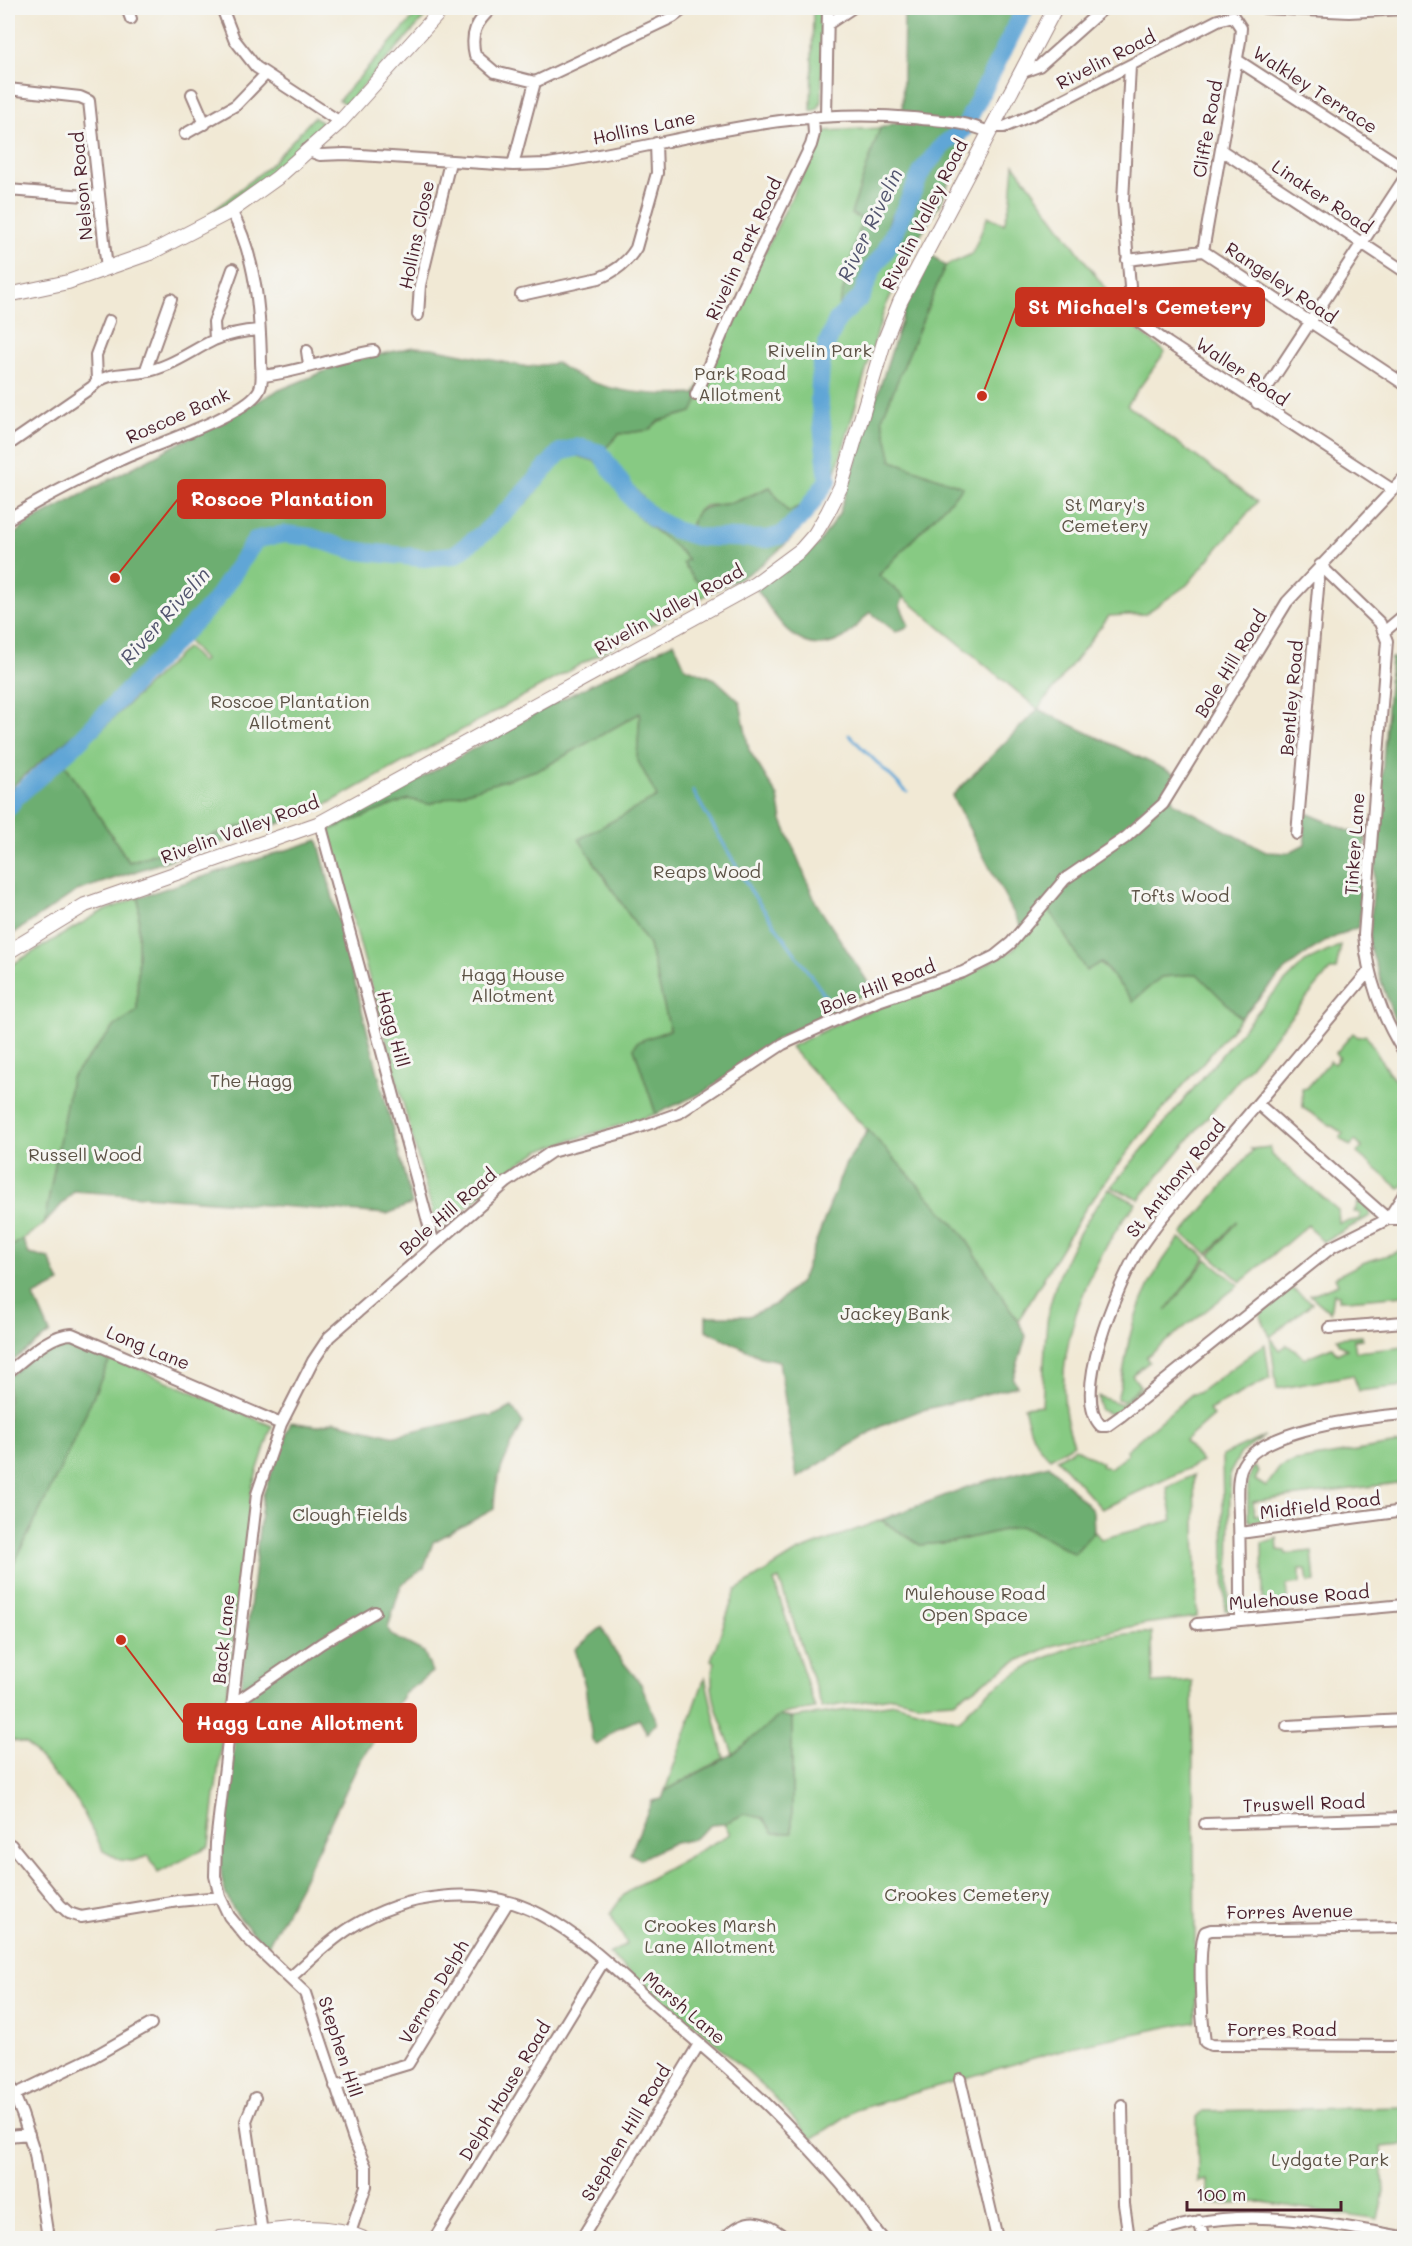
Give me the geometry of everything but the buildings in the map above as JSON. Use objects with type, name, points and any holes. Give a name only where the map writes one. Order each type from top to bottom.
[{"type":"main road","points":[[8,295],[68,282],[107,269],[165,246],[231,211],[256,194],[340,122],[443,8]]},
{"type":"main road","name":"Rivelin Valley Road","points":[[8,952],[85,905],[320,823],[755,584],[801,550],[815,534],[841,486],[884,342],[900,302],[986,128],[1020,73],[1055,8]]},
{"type":"main road","points":[[220,2238],[292,2229],[348,2235]]},
{"type":"street","points":[[127,8],[131,19]]},
{"type":"street","points":[[222,8],[234,39],[265,75],[340,122]]},
{"type":"street","points":[[492,8],[476,25],[472,34],[475,55],[495,72],[535,82],[673,17],[686,8]]},
{"type":"street","points":[[826,116],[828,8]]},
{"type":"street","points":[[828,24],[852,8]]},
{"type":"street","points":[[1020,73],[1039,66],[1104,8]]},
{"type":"street","points":[[1265,8],[1348,12],[1404,9]]},
{"type":"street","name":"Cliffe Road","points":[[1203,251],[1237,60],[1241,28],[1238,20],[1233,16]]},
{"type":"street","name":"Rivelin Road","points":[[986,128],[1012,125],[1218,20],[1233,16]]},
{"type":"street","name":"Walkley Terrace","points":[[1237,60],[1404,168]]},
{"type":"street","name":"Waller Road","points":[[1130,66],[1123,201],[1132,311],[1139,322],[1257,403],[1393,490]]},
{"type":"street","points":[[185,134],[236,105],[265,75]]},
{"type":"street","points":[[513,165],[535,82]]},
{"type":"street","name":"Nelson Road","points":[[8,90],[80,97],[89,101],[107,269]]},
{"type":"street","points":[[192,94],[205,124]]},
{"type":"street","name":"Hollins Lane","points":[[306,150],[320,155],[513,165],[566,161],[756,122],[813,117],[880,114],[955,122],[986,128]]},
{"type":"street","name":"Rivelin Park Road","points":[[696,395],[742,288],[811,145],[814,134],[813,117]]},
{"type":"street","points":[[520,295],[611,274],[630,257],[636,248],[657,173],[656,143]]},
{"type":"street","name":"Linaker Road","points":[[1221,150],[1362,244],[1403,268]]},
{"type":"street","name":"Hollins Close","points":[[418,315],[420,285],[450,162]]},
{"type":"street","points":[[1257,403],[1404,179]]},
{"type":"street","points":[[8,190],[98,197]]},
{"type":"street","name":"Roscoe Bank","points":[[8,519],[51,493],[117,461],[217,419],[250,402],[260,391],[262,376],[255,281],[245,244],[231,211]]},
{"type":"street","name":"Rangeley Road","points":[[1127,260],[1203,251],[1404,384]]},
{"type":"street","points":[[215,339],[214,322],[233,269]]},
{"type":"street","points":[[145,372],[171,299]]},
{"type":"street","points":[[97,380],[96,355],[109,321]]},
{"type":"street","points":[[11,443],[92,387],[97,380],[113,375],[145,372],[181,359],[215,339],[259,330]]},
{"type":"street","points":[[307,351],[309,365]]},
{"type":"street","points":[[262,376],[288,374],[309,365],[374,351]]},
{"type":"street","name":"Bole Hill Road","points":[[281,1424],[313,1361],[329,1337],[507,1182],[551,1152],[637,1129],[679,1113],[783,1044],[878,1001],[963,972],[994,956],[1011,943],[1065,879],[1125,838],[1163,804],[1287,602],[1404,478]]},
{"type":"street","points":[[1320,565],[1385,631],[1404,615]]},
{"type":"street","name":"Bentley Road","points":[[1297,834],[1320,565]]},
{"type":"street","name":"Tinker Lane","points":[[1385,631],[1387,656],[1364,935],[1369,971],[1391,1027],[1404,1052]]},
{"type":"street","name":"Hagg Hill","points":[[320,823],[434,1244]]},
{"type":"street","name":"St Anthony Road","points":[[1369,971],[1160,1220],[1136,1254],[1121,1286],[1097,1351],[1092,1381],[1092,1408],[1096,1420],[1101,1426],[1107,1426],[1258,1309],[1332,1247],[1388,1219]]},
{"type":"street","points":[[1258,1104],[1388,1219],[1404,1219]]},
{"type":"street","points":[[1388,1219],[1404,1194]]},
{"type":"street","points":[[1329,1328],[1404,1322]]},
{"type":"street","name":"Long Lane","points":[[8,1372],[54,1339],[63,1334],[72,1334],[281,1424]]},
{"type":"street","points":[[1240,1619],[1241,1470],[1247,1458],[1259,1447],[1299,1433],[1358,1420],[1404,1414]]},
{"type":"street","name":"Back Lane","points":[[219,1897],[215,1859],[257,1494],[281,1424]]},
{"type":"street","name":"Midfield Road","points":[[1240,1533],[1404,1511]]},
{"type":"street","name":"Mulehouse Road","points":[[1197,1624],[1404,1605]]},
{"type":"street","points":[[233,1704],[322,1643],[375,1612]]},
{"type":"street","points":[[1287,1726],[1404,1720]]},
{"type":"street","name":"Truswell Road","points":[[1204,1824],[1404,1818]]},
{"type":"street","points":[[11,1845],[60,1905],[69,1913],[81,1917],[178,1901],[219,1897]]},
{"type":"street","name":"Marsh Lane","points":[[291,1977],[330,1942],[380,1912],[420,1900],[449,1896],[480,1897],[526,1908],[552,1922],[603,1962],[732,2071],[792,2129],[854,2200],[882,2238]]},
{"type":"street","name":"Stephen Hill","points":[[219,1897],[229,1916],[246,1938],[291,1977],[305,1993],[367,2175],[366,2186],[348,2235]]},
{"type":"street","name":"Vernon Delph","points":[[335,2086],[408,2064],[508,1902]]},
{"type":"street","name":"Forres Avenue","points":[[1202,1961],[1203,1937],[1205,1932],[1211,1930],[1404,1927]]},
{"type":"street","name":"Forres Road","points":[[1202,1961],[1203,2030],[1205,2042],[1211,2045],[1404,2046]]},
{"type":"street","name":"Delph House Road","points":[[435,2238],[603,1962]]},
{"type":"street","points":[[14,2095],[93,2057],[151,2024]]},
{"type":"street","name":"Stephen Hill Road","points":[[582,2238],[699,2044]]},
{"type":"street","points":[[960,2079],[997,2238]]},
{"type":"street","points":[[8,2080],[35,2154],[48,2238]]},
{"type":"street","points":[[255,2098],[246,2121],[262,2233]]},
{"type":"street","points":[[1122,2105],[1124,2204],[1129,2238]]},
{"type":"street","points":[[8,2136],[29,2134]]},
{"type":"street","points":[[1144,2238],[1199,2221],[1233,2218],[1285,2218],[1404,2237]]},
{"type":"street","points":[[1199,2221],[1204,2238]]},
{"type":"street","points":[[725,2238],[740,2225],[756,2222],[772,2227],[786,2238]]},
{"type":"green space","points":[[422,8],[433,8],[346,105],[339,100]]},
{"type":"green space","points":[[813,8],[822,8],[822,100],[818,109],[811,111]]},
{"type":"green space","points":[[915,8],[1030,8],[978,104],[942,200],[914,246],[895,247],[892,213],[863,299],[839,306],[862,219],[851,214],[880,128],[902,121],[904,15]]},
{"type":"green space","points":[[314,117],[322,123],[285,163],[237,202],[208,215],[269,166]]},
{"type":"green space","name":"Rivelin Park","points":[[880,128],[851,214],[862,218],[863,298],[892,211],[895,247],[914,246],[884,310],[835,475],[819,505],[800,506],[788,512],[770,487],[732,503],[704,506],[697,512],[690,527],[663,515],[641,496],[604,450],[619,434],[649,430],[658,421],[686,412],[824,131]]},
{"type":"green space","name":"St Mary's Cemetery","points":[[1014,164],[1132,325],[1165,352],[1127,405],[1257,502],[1187,585],[1145,614],[1109,616],[1038,709],[878,576],[963,487],[892,461],[882,418],[945,266],[972,254],[988,216],[1004,224],[1011,200]]},
{"type":"green space","points":[[932,255],[945,266],[882,418],[892,461],[963,487],[879,575],[904,597],[900,605],[909,626],[896,632],[870,612],[843,638],[828,644],[815,645],[792,634],[773,613],[757,589],[817,546],[839,514],[907,303]]},
{"type":"green space","points":[[413,347],[432,348],[528,367],[557,363],[590,381],[626,391],[701,394],[692,412],[659,421],[649,430],[619,434],[604,450],[580,444],[557,450],[505,507],[456,548],[426,554],[348,545],[313,532],[280,530],[255,536],[204,603],[81,728],[15,784],[8,795],[8,539],[30,522],[277,391],[347,362]]},
{"type":"green space","name":"Roscoe Plantation Allotment","points":[[574,455],[594,461],[600,466],[629,506],[675,544],[688,561],[684,562],[705,584],[728,583],[313,812],[308,805],[129,862],[65,765],[187,647],[201,662],[204,660],[187,640],[220,605],[263,542],[284,538],[297,539],[359,557],[388,562],[419,564],[460,558],[507,521],[530,499],[554,468],[566,458]]},
{"type":"green space","points":[[770,487],[788,512],[800,506],[819,505],[798,532],[765,562],[729,583],[712,585],[695,580],[683,562],[688,560],[640,518],[626,501],[640,508],[672,534],[692,540],[693,520],[700,510],[736,502]]},
{"type":"green space","points":[[1404,635],[1404,1041],[1398,1031],[1369,945],[1391,658],[1402,658]]},
{"type":"green space","name":"Reaps Wood","points":[[674,642],[685,667],[715,679],[740,702],[749,750],[778,797],[782,820],[816,903],[873,990],[773,1041],[706,1091],[656,1114],[634,1048],[637,1042],[670,1030],[649,945],[579,839],[657,797],[637,759],[640,713],[543,768],[429,804],[408,799],[329,830],[551,705]]},
{"type":"green space","name":"Tofts Wood","points":[[1038,709],[1181,777],[1171,793],[1173,802],[1266,852],[1288,853],[1305,844],[1304,812],[1366,838],[1359,927],[1322,943],[1307,953],[1280,975],[1241,1018],[1197,974],[1161,977],[1133,1001],[1101,962],[1086,971],[1045,902],[1022,929],[952,796]]},
{"type":"green space","name":"Hagg House Allotment","points":[[640,713],[637,759],[658,797],[579,839],[649,945],[670,1030],[637,1042],[634,1048],[656,1114],[540,1150],[515,1166],[438,1232],[329,830],[408,799],[429,804],[543,768]]},
{"type":"green space","points":[[63,761],[129,862],[308,805],[313,812],[77,891],[8,937],[8,816]]},
{"type":"green space","name":"The Hagg","points":[[318,840],[412,1204],[387,1214],[74,1191],[44,1224],[71,1078],[115,1026],[137,1011],[139,897]]},
{"type":"green space","points":[[139,897],[137,1012],[115,1026],[71,1078],[44,1224],[8,1249],[8,967],[99,913]]},
{"type":"green space","points":[[1045,902],[1086,970],[1100,962],[1133,1001],[1161,977],[1198,974],[1241,1018],[1140,1136],[1085,1209],[1018,1321],[962,1233],[790,1047],[850,1018],[963,977],[1013,950]]},
{"type":"green space","points":[[1341,945],[1336,970],[1330,970],[1139,1199],[1111,1187],[1270,997],[1305,962]]},
{"type":"green space","points":[[1353,1033],[1358,1037],[1366,1035],[1388,1072],[1404,1091],[1404,1184],[1400,1189],[1357,1153],[1362,1147],[1355,1141],[1350,1146],[1340,1138],[1343,1133],[1303,1108],[1302,1089],[1307,1088],[1330,1061],[1334,1064],[1339,1057],[1335,1054]]},
{"type":"green space","name":"Jackey Bank","points":[[868,1130],[962,1233],[1018,1321],[1026,1336],[1013,1379],[1017,1386],[919,1411],[881,1426],[797,1478],[779,1361],[761,1357],[706,1330],[706,1316],[749,1316],[776,1304],[801,1281],[845,1165]]},
{"type":"green space","points":[[1270,1147],[1271,1154],[1338,1210],[1339,1223],[1360,1219],[1360,1213],[1354,1212],[1359,1201],[1369,1209],[1370,1216],[1323,1242],[1308,1225],[1241,1282],[1210,1255],[1237,1221],[1208,1254],[1182,1234],[1253,1150],[1251,1149]]},
{"type":"green space","points":[[1109,1189],[1136,1203],[1101,1255],[1075,1317],[1067,1350],[1064,1382],[1066,1414],[1074,1444],[1050,1458],[1036,1441],[1024,1407],[1042,1405],[1047,1322],[1055,1287],[1078,1235]]},
{"type":"green space","points":[[1180,1238],[1206,1257],[1166,1311],[1207,1259],[1239,1285],[1146,1357],[1149,1362],[1132,1375],[1140,1386],[1124,1401],[1117,1399],[1129,1340],[1142,1299],[1155,1273]]},
{"type":"green space","points":[[23,1239],[29,1254],[49,1258],[60,1283],[34,1296],[50,1333],[8,1364],[8,1249]]},
{"type":"green space","points":[[1404,1250],[1404,1295],[1339,1300],[1339,1295],[1333,1294],[1330,1312],[1310,1295],[1338,1284],[1335,1277],[1362,1263]]},
{"type":"green space","points":[[1291,1288],[1312,1303],[1270,1337],[1260,1314]]},
{"type":"green space","points":[[1362,1336],[1363,1339],[1354,1340],[1356,1352],[1404,1347],[1404,1386],[1359,1391],[1353,1375],[1277,1389],[1270,1337],[1280,1350],[1287,1345],[1305,1358],[1332,1347],[1337,1354],[1347,1349],[1340,1345],[1337,1338]]},
{"type":"green space","points":[[69,1338],[111,1357],[8,1576],[8,1377],[45,1348]]},
{"type":"green space","points":[[1265,1344],[1270,1378],[1209,1410],[1213,1416],[1185,1441],[1202,1462],[1102,1509],[1057,1459],[1075,1448],[1102,1463],[1101,1466],[1110,1468],[1127,1455],[1126,1450],[1192,1394],[1198,1393]]},
{"type":"green space","points":[[111,1357],[272,1426],[252,1487],[209,1846],[158,1873],[149,1856],[132,1861],[120,1860],[103,1851],[78,1802],[27,1744],[8,1739],[8,1576]]},
{"type":"green space","points":[[1143,1387],[1145,1389],[1113,1415],[1100,1410],[1098,1396],[1121,1404]]},
{"type":"green space","name":"Clough Fields","points":[[512,1407],[523,1423],[499,1475],[494,1509],[433,1542],[424,1568],[401,1585],[388,1628],[391,1635],[424,1652],[432,1672],[404,1694],[360,1761],[300,1886],[267,1947],[240,1918],[227,1898],[221,1874],[221,1859],[263,1495],[291,1422],[317,1426],[334,1421],[395,1436],[486,1415],[491,1417]]},
{"type":"green space","points":[[1265,1436],[1241,1453],[1230,1473],[1229,1611],[1225,1610],[1222,1456]]},
{"type":"green space","points":[[1404,1443],[1404,1482],[1253,1502],[1255,1515],[1264,1514],[1264,1520],[1251,1522],[1248,1519],[1248,1480],[1254,1466],[1259,1472],[1255,1480],[1266,1487],[1280,1467],[1296,1461]]},
{"type":"green space","points":[[1049,1465],[1093,1511],[1094,1531],[1074,1554],[1049,1539],[1020,1526],[952,1542],[920,1545],[881,1520],[975,1484]]},
{"type":"green space","name":"Mulehouse Road Open Space","points":[[1194,1475],[1197,1617],[1143,1624],[1055,1645],[1015,1662],[954,1701],[920,1703],[892,1697],[822,1708],[779,1579],[774,1581],[815,1708],[783,1714],[733,1754],[713,1696],[712,1673],[715,1662],[711,1660],[736,1590],[797,1552],[881,1520],[920,1545],[952,1542],[1020,1526],[1049,1539],[1074,1554],[1094,1531],[1101,1539],[1173,1520],[1167,1488]]},
{"type":"green space","points":[[1277,1538],[1278,1550],[1285,1551],[1286,1554],[1312,1551],[1315,1582],[1308,1583],[1306,1569],[1300,1569],[1300,1583],[1286,1585],[1288,1605],[1249,1608],[1249,1603],[1263,1603],[1262,1543]]},
{"type":"green space","points":[[602,1627],[615,1652],[641,1684],[657,1722],[647,1733],[639,1719],[618,1728],[597,1745],[592,1740],[585,1686],[575,1649]]},
{"type":"green space","name":"Crookes Cemetery","points":[[1152,1633],[1153,1683],[1192,1681],[1196,2021],[1075,2046],[856,2110],[812,2139],[770,2093],[694,2023],[688,2024],[609,1954],[627,1944],[610,1914],[623,1896],[636,1886],[730,1834],[724,1824],[744,1814],[763,1818],[774,1833],[792,1833],[792,1718],[895,1703],[959,1721],[996,1686],[1046,1658],[1101,1639],[1127,1634]]},
{"type":"green space","points":[[705,1677],[724,1758],[665,1791]]},
{"type":"green space","points":[[779,1716],[792,1718],[792,1833],[774,1833],[763,1818],[744,1814],[724,1824],[711,1825],[693,1839],[671,1844],[640,1859],[630,1854],[652,1801],[662,1799],[665,1791],[733,1754]]},
{"type":"green space","name":"Lydgate Park","points":[[1404,2107],[1404,2145],[1381,2147],[1384,2191],[1378,2220],[1262,2202],[1208,2204],[1208,2180],[1198,2182],[1197,2117],[1203,2111]]},
{"type":"waterway","name":"River Rivelin","points":[[8,808],[15,798],[75,745],[214,602],[256,540],[285,534],[311,537],[348,549],[367,552],[424,558],[454,555],[486,531],[515,503],[560,452],[579,447],[600,453],[633,500],[653,518],[675,530],[698,537],[768,539],[782,535],[804,514],[828,480],[819,397],[821,366],[837,320],[861,297],[873,268],[886,250],[923,169],[943,145],[963,130],[1025,8]]},
{"type":"waterway","points":[[849,735],[907,792]]},
{"type":"waterway","points":[[693,791],[752,893],[834,1008]]},
{"type":"place","name":"St Michael's Cemetery","points":[[982,396]]},
{"type":"place","name":"Roscoe Plantation","points":[[115,578]]},
{"type":"place","name":"Hagg Lane Allotment","points":[[121,1640]]},
{"type":"park label","name":"Park Road Allotment","points":[[740,384]]},
{"type":"park label","name":"Russell Wood","points":[[85,1155]]},
{"type":"park label","name":"Crookes Marsh Lane Allotment","points":[[710,1936]]}]
